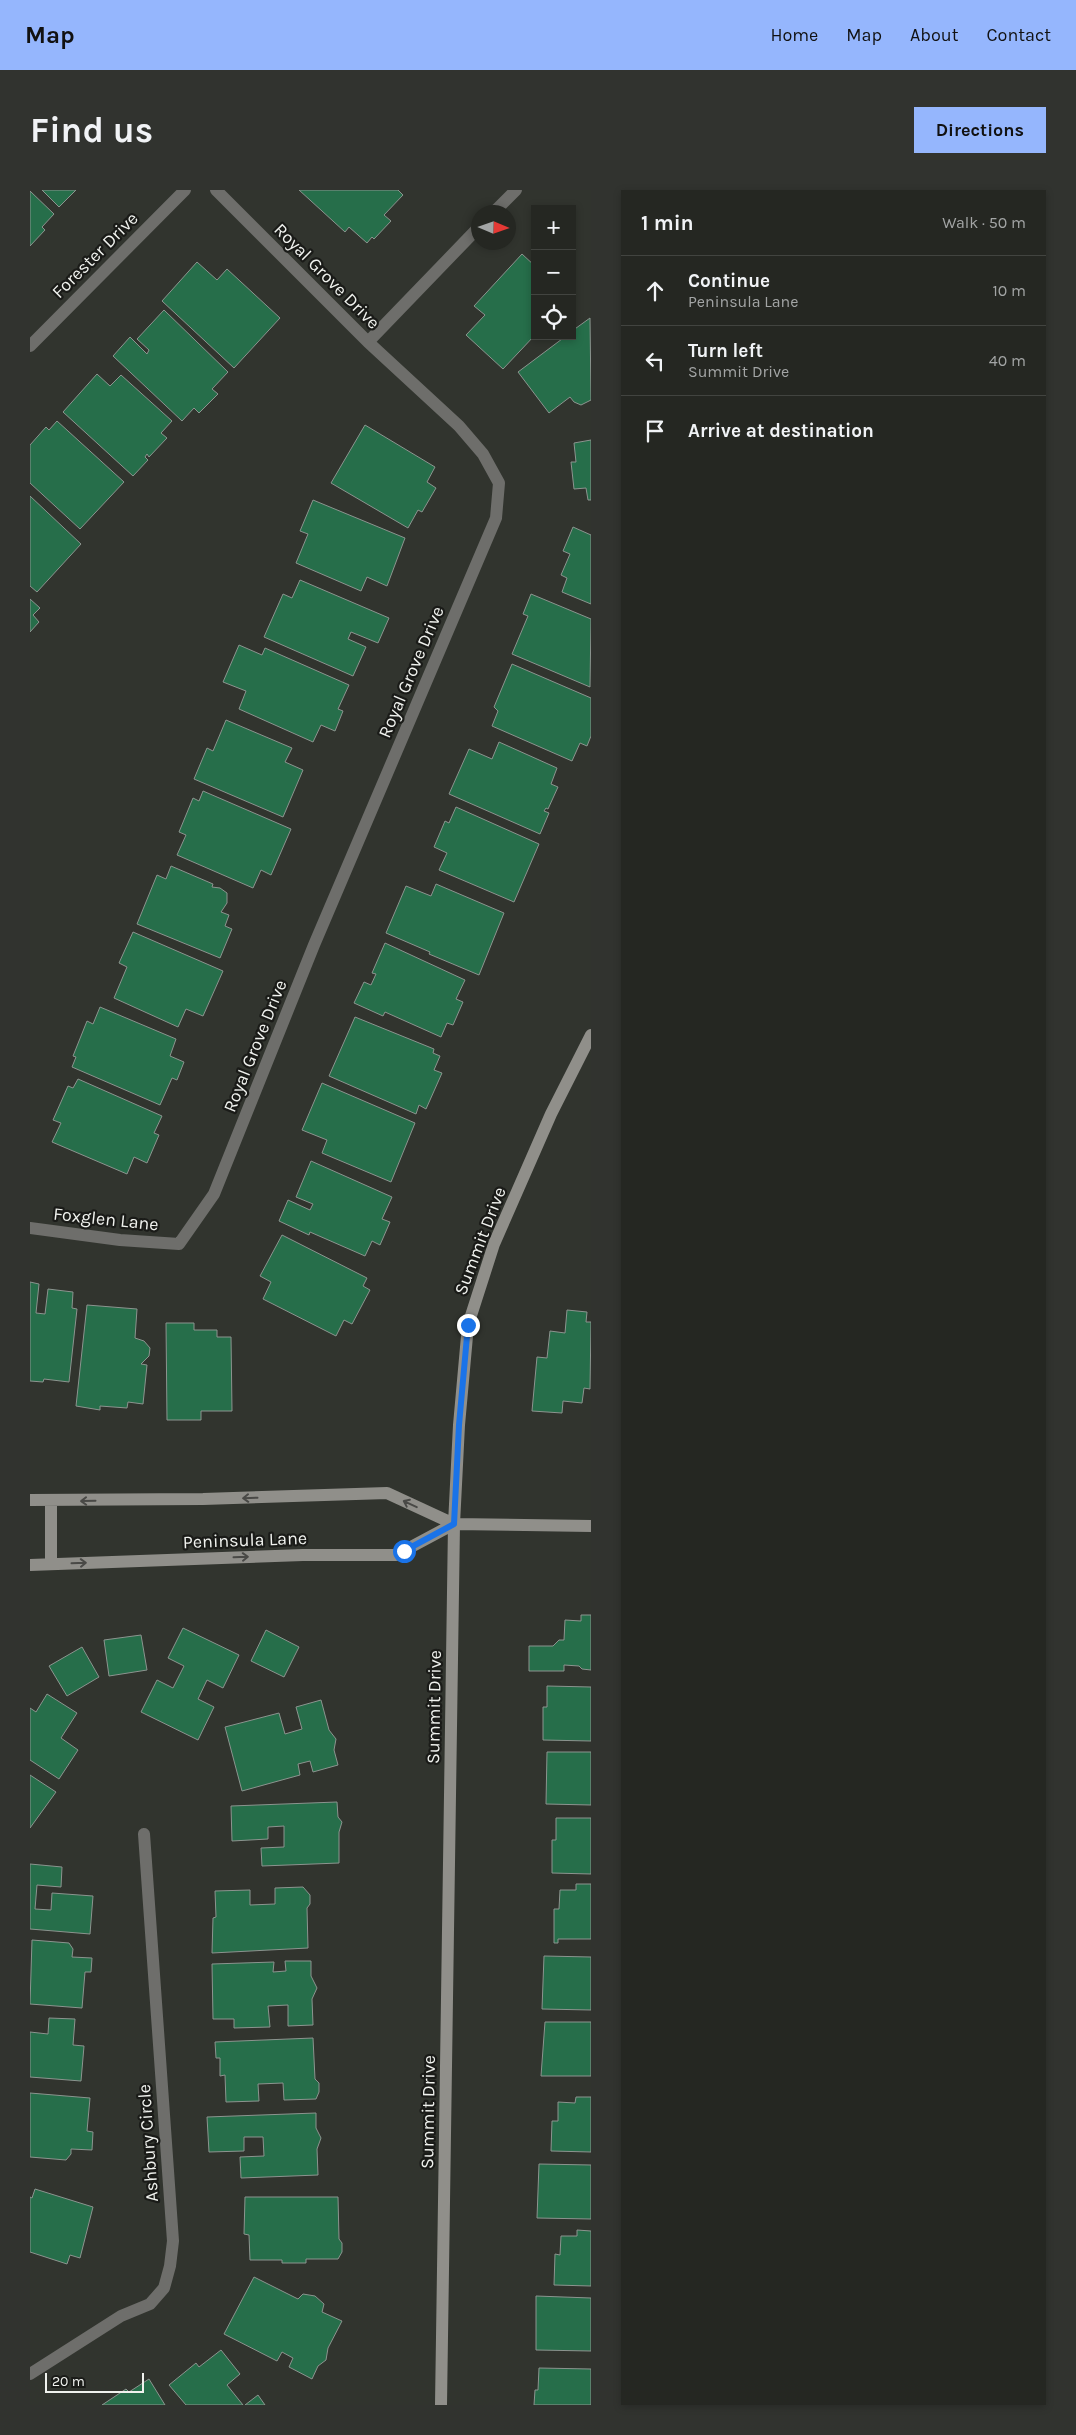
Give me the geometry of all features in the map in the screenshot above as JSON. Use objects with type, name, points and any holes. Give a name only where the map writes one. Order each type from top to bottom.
[{"type":"street","name":"Forester Drive","points":[[30,346],[185,190]]},
{"type":"street","name":"Royal Grove Drive","points":[[179,1244],[214,1194],[314,946],[496,518],[500,483],[483,454],[459,426],[368,342],[216,190]]},
{"type":"street","points":[[501,205],[516,190]]},
{"type":"street","points":[[368,342],[471,235]]},
{"type":"street","name":"Summit Drive","points":[[441,2405],[454,1524],[459,1425],[468,1325],[494,1244],[551,1114],[591,1035]]},
{"type":"street","name":"Foxglen Lane","points":[[30,1228],[120,1240],[179,1244]]},
{"type":"street","name":"Peninsula Lane","points":[[30,1500],[203,1499],[387,1493],[454,1524],[591,1526]]},
{"type":"street","points":[[51,1501],[51,1564]]},
{"type":"street","name":"Peninsula Lane","points":[[30,1565],[303,1555],[396,1555],[454,1524]]},
{"type":"street","name":"Ashbury Circle","points":[[30,2374],[121,2316],[150,2304],[164,2288],[170,2266],[173,2241],[144,1834]]},
{"type":"building","points":[[42,190],[76,190],[59,207]]},
{"type":"building","points":[[299,190],[398,190],[403,195],[384,215],[391,221],[374,239],[372,237],[367,243],[349,227],[345,232]]},
{"type":"building","points":[[30,191],[54,214],[42,227],[45,230],[30,246]]},
{"type":"building","points":[[522,254],[531,262],[531,339],[503,369],[466,335],[485,315],[474,306]]},
{"type":"building","points":[[197,262],[217,280],[227,269],[280,318],[234,368],[162,301]]},
{"type":"building","points":[[164,310],[228,372],[212,389],[218,394],[199,413],[194,408],[182,421],[113,356],[130,337],[147,354],[149,350],[137,339]]},
{"type":"building","points":[[590,318],[591,400],[581,405],[574,402],[570,397],[549,413],[518,372],[561,340],[576,340],[576,328]]},
{"type":"building","points":[[97,374],[110,386],[121,375],[172,421],[161,433],[167,438],[149,457],[147,454],[145,457],[148,460],[133,476],[63,412]]},
{"type":"building","points":[[57,421],[124,482],[80,529],[30,483],[30,445],[46,427],[49,430]]},
{"type":"building","points":[[365,425],[435,467],[427,482],[436,488],[422,512],[418,510],[408,528],[331,483]]},
{"type":"building","points":[[591,440],[591,500],[588,500],[586,488],[574,489],[571,462],[576,462],[574,443]]},
{"type":"building","points":[[30,496],[81,544],[37,592],[30,586]]},
{"type":"building","points":[[313,500],[405,538],[387,586],[367,577],[361,591],[296,563],[308,534],[300,531]]},
{"type":"building","points":[[573,527],[591,535],[591,604],[562,592],[567,578],[561,575],[570,554],[563,551]]},
{"type":"building","points":[[300,580],[389,618],[378,643],[351,632],[348,639],[366,647],[353,676],[264,637],[283,594],[292,598]]},
{"type":"building","points":[[531,594],[591,619],[590,687],[512,654],[528,616],[523,614]]},
{"type":"building","points":[[30,599],[40,608],[33,615],[39,622],[30,632]]},
{"type":"building","points":[[239,645],[262,655],[265,648],[349,685],[338,709],[343,711],[335,731],[321,725],[313,742],[239,709],[246,691],[223,682]]},
{"type":"building","points":[[512,664],[591,698],[591,736],[587,746],[580,743],[572,761],[492,726],[498,711],[494,707]]},
{"type":"building","points":[[226,720],[292,748],[285,762],[303,770],[283,817],[194,779],[207,748],[213,751]]},
{"type":"building","points":[[499,742],[557,768],[551,784],[558,787],[548,809],[546,808],[544,811],[549,813],[540,834],[449,794],[469,749],[492,759]]},
{"type":"building","points":[[203,791],[291,829],[271,875],[261,870],[253,888],[177,855],[186,835],[179,832],[193,798],[199,801]]},
{"type":"building","points":[[456,807],[539,844],[514,902],[439,870],[447,853],[434,847],[445,821],[449,823]]},
{"type":"building","points":[[171,866],[213,884],[212,887],[220,888],[227,893],[227,903],[221,912],[229,915],[225,926],[232,929],[220,958],[137,924],[157,875],[166,879]]},
{"type":"building","points":[[436,884],[504,913],[479,975],[386,933],[406,886],[431,896]]},
{"type":"building","points":[[133,932],[223,971],[203,1016],[186,1009],[178,1027],[114,998],[127,967],[119,963]]},
{"type":"building","points":[[385,943],[465,980],[456,999],[463,1002],[453,1025],[447,1023],[441,1037],[385,1012],[383,1016],[354,1003],[364,982],[371,985],[376,974],[372,973]]},
{"type":"building","points":[[100,1007],[176,1039],[170,1056],[184,1062],[177,1080],[172,1078],[160,1105],[72,1067],[76,1057],[73,1056],[87,1021],[93,1024]]},
{"type":"building","points":[[355,1017],[434,1049],[433,1053],[440,1056],[434,1070],[442,1073],[426,1109],[419,1105],[416,1114],[329,1076]]},
{"type":"building","points":[[78,1079],[162,1116],[154,1133],[159,1135],[147,1163],[134,1157],[127,1174],[52,1142],[61,1123],[53,1120],[68,1086],[73,1088]]},
{"type":"building","points":[[322,1083],[415,1123],[391,1182],[322,1153],[327,1140],[302,1130]]},
{"type":"building","points":[[311,1161],[392,1197],[382,1219],[390,1222],[380,1245],[372,1241],[365,1256],[310,1232],[309,1235],[279,1221],[288,1200],[310,1210],[313,1204],[296,1197]]},
{"type":"building","points":[[282,1235],[367,1278],[363,1286],[370,1290],[352,1324],[344,1320],[336,1336],[263,1299],[271,1282],[260,1276]]},
{"type":"building","points":[[30,1282],[39,1284],[36,1313],[45,1314],[48,1289],[73,1292],[72,1308],[77,1309],[69,1382],[44,1379],[43,1382],[30,1381]]},
{"type":"building","points":[[87,1305],[137,1309],[135,1338],[144,1341],[150,1348],[149,1356],[141,1364],[147,1365],[143,1404],[128,1402],[127,1408],[100,1406],[100,1410],[76,1406]]},
{"type":"building","points":[[567,1310],[587,1312],[586,1322],[591,1322],[590,1389],[584,1388],[582,1403],[563,1401],[562,1413],[532,1411],[537,1357],[547,1358],[550,1331],[565,1333]]},
{"type":"building","points":[[166,1323],[194,1323],[194,1330],[217,1330],[217,1337],[231,1337],[232,1411],[201,1411],[201,1420],[167,1420]]},
{"type":"building","points":[[581,1615],[591,1615],[591,1670],[582,1669],[579,1666],[564,1665],[564,1671],[529,1671],[529,1646],[553,1646],[559,1640],[564,1640],[565,1620],[581,1621]]},
{"type":"building","points":[[183,1628],[239,1655],[223,1688],[207,1680],[198,1699],[214,1707],[198,1740],[141,1712],[157,1680],[173,1688],[184,1666],[168,1658]]},
{"type":"building","points":[[266,1630],[299,1647],[284,1677],[251,1661]]},
{"type":"building","points":[[141,1635],[147,1670],[109,1676],[104,1640]]},
{"type":"building","points":[[82,1647],[99,1677],[67,1696],[49,1666]]},
{"type":"building","points":[[547,1686],[591,1687],[591,1741],[543,1740],[543,1707],[547,1707]]},
{"type":"building","points":[[47,1694],[77,1713],[61,1738],[78,1750],[59,1779],[30,1760],[30,1708],[36,1712]]},
{"type":"building","points":[[321,1700],[329,1730],[336,1739],[334,1750],[338,1765],[313,1772],[310,1761],[298,1764],[300,1775],[242,1791],[225,1727],[279,1713],[285,1734],[302,1729],[296,1707]]},
{"type":"building","points":[[547,1752],[591,1752],[591,1805],[546,1804]]},
{"type":"building","points":[[30,1775],[56,1792],[30,1828]]},
{"type":"building","points":[[337,1802],[338,1817],[342,1822],[339,1832],[339,1863],[262,1866],[261,1848],[284,1847],[284,1826],[268,1827],[268,1839],[232,1841],[231,1806]]},
{"type":"building","points":[[556,1818],[591,1818],[591,1874],[552,1873],[552,1840],[556,1840]]},
{"type":"building","points":[[30,1864],[62,1867],[61,1887],[37,1885],[35,1909],[51,1910],[52,1893],[93,1896],[90,1934],[30,1929]]},
{"type":"building","points":[[576,1884],[591,1884],[591,1939],[558,1939],[558,1943],[554,1943],[554,1909],[559,1909],[560,1890],[576,1890]]},
{"type":"building","points":[[303,1887],[310,1895],[310,1904],[307,1908],[308,1948],[212,1953],[213,1918],[216,1917],[215,1891],[250,1890],[250,1905],[275,1904],[275,1888]]},
{"type":"building","points":[[32,1940],[69,1943],[73,1949],[72,1957],[92,1958],[91,1972],[85,1972],[82,2008],[30,2004]]},
{"type":"building","points":[[544,1956],[591,1957],[591,2010],[542,2009]]},
{"type":"building","points":[[285,1961],[311,1961],[311,1976],[317,1988],[312,1999],[313,2025],[288,2026],[288,2005],[268,2006],[270,2027],[234,2028],[234,2019],[213,2019],[212,1964],[274,1962],[273,1972],[286,1971]]},
{"type":"building","points":[[49,2018],[75,2019],[73,2045],[84,2046],[81,2081],[30,2077],[30,2032],[48,2034]]},
{"type":"building","points":[[545,2022],[591,2022],[591,2076],[541,2076]]},
{"type":"building","points":[[313,2038],[315,2079],[319,2083],[319,2092],[316,2099],[284,2100],[283,2083],[258,2084],[259,2101],[226,2102],[225,2075],[220,2076],[220,2058],[216,2058],[215,2042]]},
{"type":"building","points":[[30,2093],[90,2098],[87,2131],[93,2132],[92,2150],[71,2149],[71,2154],[66,2160],[30,2157]]},
{"type":"building","points":[[576,2097],[591,2097],[591,2152],[551,2151],[552,2121],[558,2121],[558,2102],[575,2103]]},
{"type":"building","points":[[316,2113],[316,2128],[321,2138],[317,2149],[318,2175],[241,2178],[240,2157],[264,2156],[263,2137],[244,2137],[244,2151],[209,2152],[207,2117]]},
{"type":"building","points":[[539,2164],[591,2165],[591,2219],[537,2218]]},
{"type":"building","points":[[35,2189],[93,2207],[80,2258],[70,2255],[67,2264],[30,2252],[30,2197],[32,2198]]},
{"type":"building","points":[[245,2197],[338,2197],[339,2239],[342,2243],[342,2252],[338,2259],[306,2259],[306,2263],[282,2263],[282,2260],[250,2260],[249,2235],[244,2234]]},
{"type":"building","points":[[577,2230],[591,2231],[591,2286],[554,2285],[555,2254],[560,2255],[561,2236],[577,2236]]},
{"type":"building","points":[[254,2277],[298,2299],[303,2294],[315,2296],[324,2304],[322,2312],[342,2321],[328,2348],[326,2360],[318,2366],[312,2379],[289,2367],[293,2358],[282,2352],[277,2361],[224,2334]]},
{"type":"building","points":[[536,2296],[591,2298],[591,2351],[536,2350]]},
{"type":"building","points":[[221,2350],[240,2374],[227,2385],[243,2405],[186,2405],[169,2385],[196,2363],[199,2367]]},
{"type":"building","points":[[539,2368],[591,2369],[591,2405],[534,2405],[535,2390],[538,2390]]},
{"type":"building","points":[[149,2379],[165,2405],[102,2405],[126,2389],[129,2392]]},
{"type":"building","points":[[258,2395],[265,2405],[245,2405]]},
{"type":"route","points":[[404,1551],[454,1524],[459,1425],[468,1325]]}]
